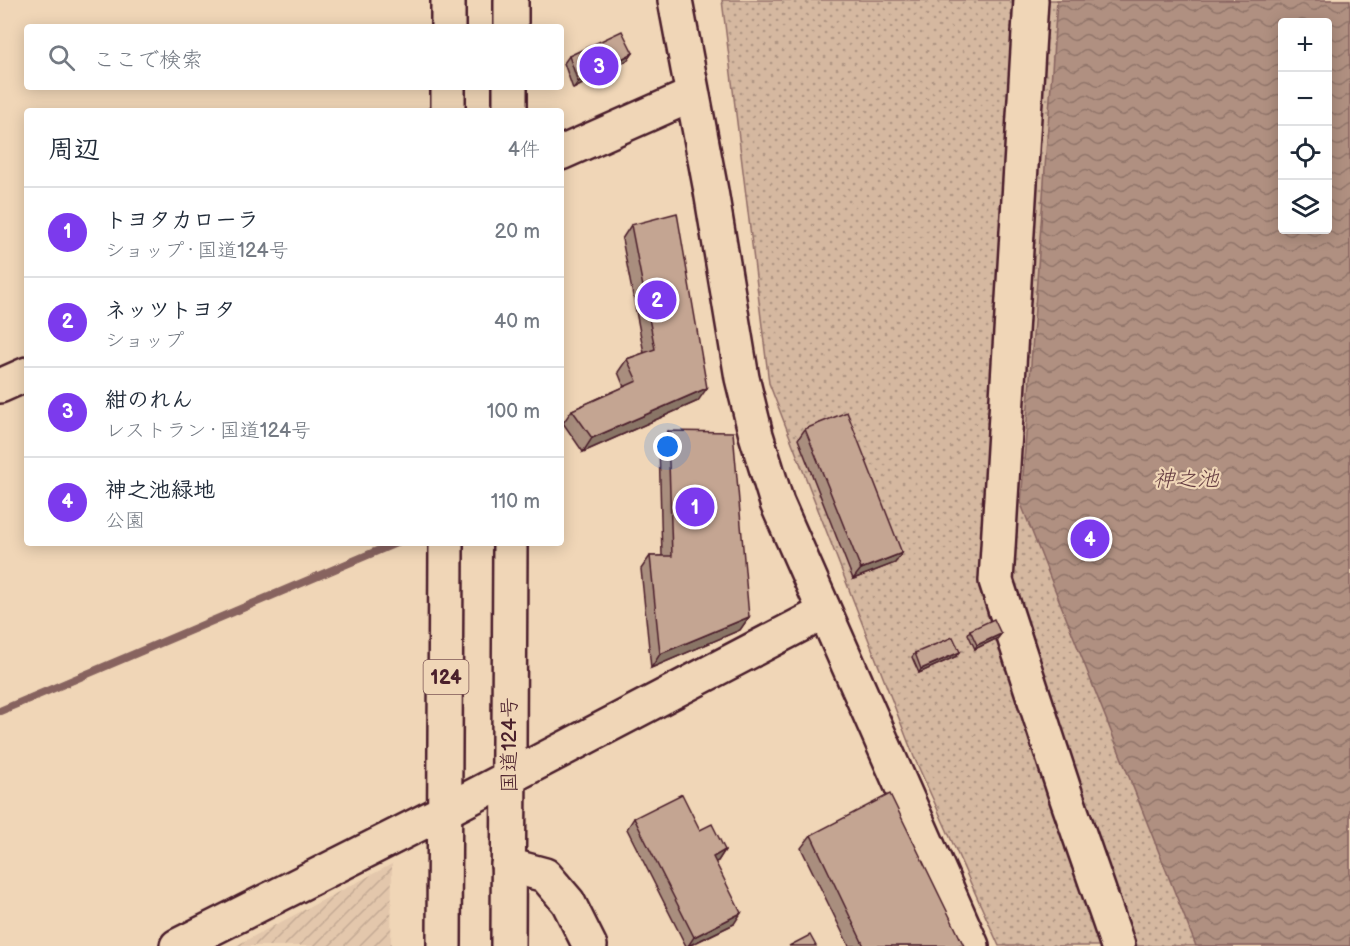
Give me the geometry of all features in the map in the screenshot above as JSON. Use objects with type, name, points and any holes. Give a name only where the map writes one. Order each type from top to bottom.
[{"type":"main road","points":[[448,0],[448,24]]},
{"type":"main road","points":[[511,0],[511,24]]},
{"type":"main road","points":[[675,0],[711,191],[742,378],[756,435],[777,502],[972,946]]},
{"type":"main road","points":[[1031,0],[996,581],[1118,946]]},
{"type":"main road","points":[[448,90],[448,108]]},
{"type":"main road","points":[[510,90],[510,108]]},
{"type":"main road","points":[[564,152],[692,95]]},
{"type":"main road","points":[[0,386],[24,375]]},
{"type":"main road","name":"124","points":[[444,946],[446,546]]},
{"type":"main road","name":"国道124号","points":[[508,946],[510,546]]},
{"type":"main road","points":[[177,946],[445,811],[825,612]]},
{"type":"main road","points":[[508,865],[545,875],[568,902],[590,946]]},
{"type":"shaded area","points":[[722,0],[1350,0],[1350,946],[999,946],[914,757],[769,383]]},
{"type":"shaded area","points":[[392,864],[391,946],[235,946]]},
{"type":"water","name":"神之池","points":[[1057,0],[1350,0],[1350,946],[1196,946],[1021,504]]},
{"type":"building","points":[[622,31],[633,53],[578,82],[569,56]]},
{"type":"building","points":[[677,213],[707,388],[592,438],[572,410],[637,381],[627,359],[655,349],[631,225]]},
{"type":"building","points":[[847,412],[902,553],[861,569],[805,429]]},
{"type":"building","points":[[668,431],[733,432],[749,617],[660,654],[650,556],[672,556]]},
{"type":"building","points":[[994,619],[1001,634],[977,645],[970,630]]},
{"type":"building","points":[[953,637],[960,652],[921,669],[915,653]]},
{"type":"building","points":[[682,794],[700,830],[712,824],[725,850],[713,857],[741,913],[694,937],[634,818]]},
{"type":"building","points":[[890,794],[964,946],[864,946],[811,835]]},
{"type":"building","points":[[810,935],[816,946],[789,946]]},
{"type":"waterway","points":[[0,711],[389,546]]},
{"type":"place","name":"紺のれん","points":[[599,66]]},
{"type":"place","name":"ネッツトヨタ","points":[[657,300]]},
{"type":"place","name":"トヨタカローラ","points":[[695,507]]},
{"type":"place","name":"神之池緑地","points":[[1090,539]]}]
